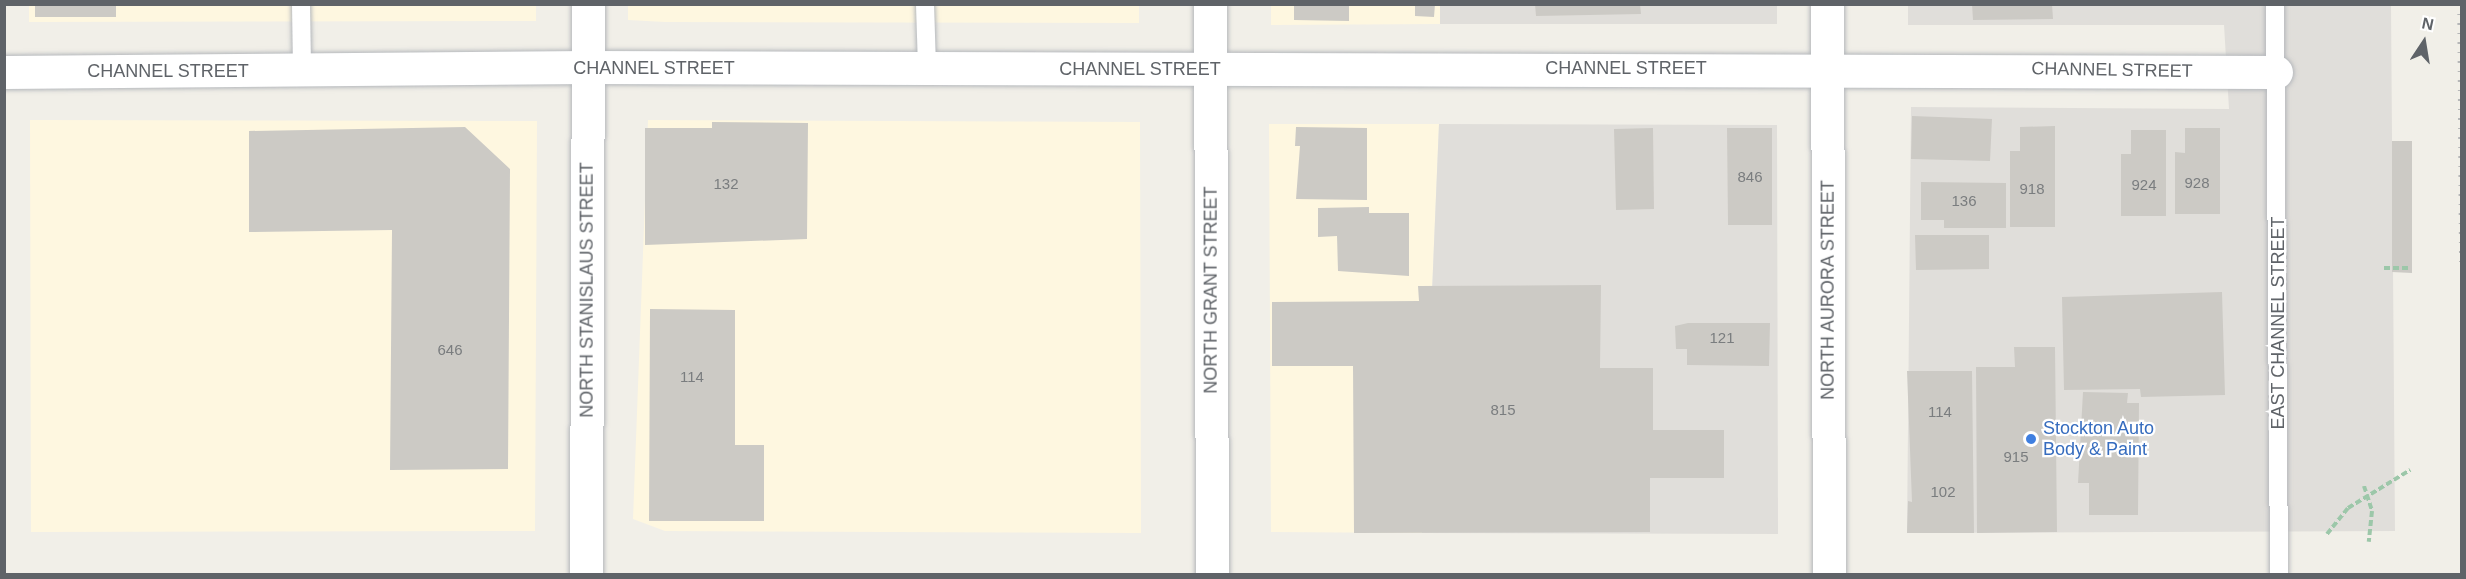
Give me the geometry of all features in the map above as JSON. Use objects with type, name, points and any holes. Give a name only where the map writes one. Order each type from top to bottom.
[{"type":"street","name":"NORTH STANISLAUS STREET","points":[[586,574],[588,4]]},
{"type":"street","name":"NORTH GRANT STREET","points":[[1210,4],[1212,574]]},
{"type":"street","name":"NORTH AURORA STREET","points":[[1827,4],[1829,574]]},
{"type":"street","name":"CHANNEL STREET","points":[[4,72],[588,67],[1827,68],[2276,72]]},
{"type":"lane","points":[[301,4],[302,70]]},
{"type":"lane","points":[[925,4],[927,68]]},
{"type":"lane","name":"EAST CHANNEL STREET","points":[[2275,4],[2279,574]]},
{"type":"path","points":[[2384,268],[2409,268]]},
{"type":"path","points":[[2327,534],[2348,508],[2410,470]]},
{"type":"path","points":[[2364,486],[2371,495],[2369,542]]},
{"type":"shaded area","points":[[29,4],[536,5],[536,21],[29,22]]},
{"type":"shaded area","points":[[628,4],[1139,5],[1139,23],[665,22],[628,20]]},
{"type":"shaded area","points":[[1271,5],[1440,5],[1440,24],[1271,25]]},
{"type":"shaded area","points":[[1440,5],[1777,5],[1777,24],[1440,24]]},
{"type":"shaded area","points":[[1908,5],[2391,5],[2395,531],[1907,533],[1911,107],[2229,109],[2224,25],[1908,25]]},
{"type":"shaded area","points":[[30,120],[537,121],[535,531],[31,532]]},
{"type":"shaded area","points":[[648,120],[1140,122],[1141,533],[665,531],[633,519]]},
{"type":"shaded area","points":[[1269,124],[1439,124],[1422,533],[1271,532]]},
{"type":"shaded area","points":[[1439,124],[1777,125],[1778,534],[1422,533]]},
{"type":"building","points":[[35,4],[116,4],[116,17],[35,17]]},
{"type":"building","points":[[1294,4],[1349,4],[1349,21],[1294,20]]},
{"type":"building","points":[[1415,4],[1435,4],[1434,17],[1415,16]]},
{"type":"building","points":[[1535,4],[1640,4],[1641,14],[1536,16]]},
{"type":"building","points":[[1972,4],[2052,4],[2053,19],[1973,20]]},
{"type":"building","points":[[1912,116],[1992,119],[1990,161],[1911,159]]},
{"type":"building","points":[[712,122],[808,123],[807,239],[645,245],[645,128],[712,128]]},
{"type":"building","points":[[2055,126],[2055,227],[2010,227],[2010,151],[2020,151],[2020,127]]},
{"type":"building","points":[[465,127],[510,169],[508,469],[390,470],[392,230],[249,232],[249,131]]},
{"type":"building","points":[[1296,127],[1367,128],[1367,200],[1296,199],[1300,146],[1295,146]]},
{"type":"building","points":[[1653,128],[1654,209],[1616,210],[1614,129]]},
{"type":"building","points":[[1727,128],[1772,128],[1772,225],[1728,225]]},
{"type":"building","points":[[2185,128],[2220,128],[2220,214],[2175,214],[2175,152],[2185,153]]},
{"type":"building","points":[[2131,130],[2166,130],[2166,216],[2121,216],[2121,154],[2131,154]]},
{"type":"building","points":[[2392,141],[2412,141],[2412,273],[2392,272]]},
{"type":"building","points":[[1921,182],[2006,183],[2006,228],[1944,228],[1944,220],[1921,220]]},
{"type":"building","points":[[1369,207],[1369,213],[1409,213],[1409,276],[1338,271],[1337,236],[1318,237],[1318,208]]},
{"type":"building","points":[[1915,235],[1989,235],[1989,269],[1916,270]]},
{"type":"building","points":[[1601,285],[1600,368],[1653,368],[1653,430],[1724,430],[1724,478],[1650,478],[1650,532],[1354,533],[1353,366],[1272,366],[1272,302],[1419,301],[1418,286]]},
{"type":"building","points":[[2222,292],[2225,395],[2141,397],[2140,389],[2064,390],[2062,297]]},
{"type":"building","points":[[650,309],[735,310],[735,445],[764,445],[764,521],[649,521]]},
{"type":"building","points":[[1688,323],[1770,323],[1769,366],[1687,365],[1687,349],[1676,349],[1675,326]]},
{"type":"building","points":[[2014,347],[2055,347],[2057,532],[1977,533],[1976,367],[2015,367]]},
{"type":"building","points":[[1907,371],[1972,371],[1974,533],[1907,533],[1908,501],[1912,502]]},
{"type":"building","points":[[2083,392],[2128,393],[2127,403],[2139,403],[2138,515],[2089,515],[2089,483],[2078,483]]},
{"type":"railway","points":[[2460,4],[2462,264]]},
{"type":"place","name":"Stockton Auto Body & Paint","points":[[2031,439]]}]
